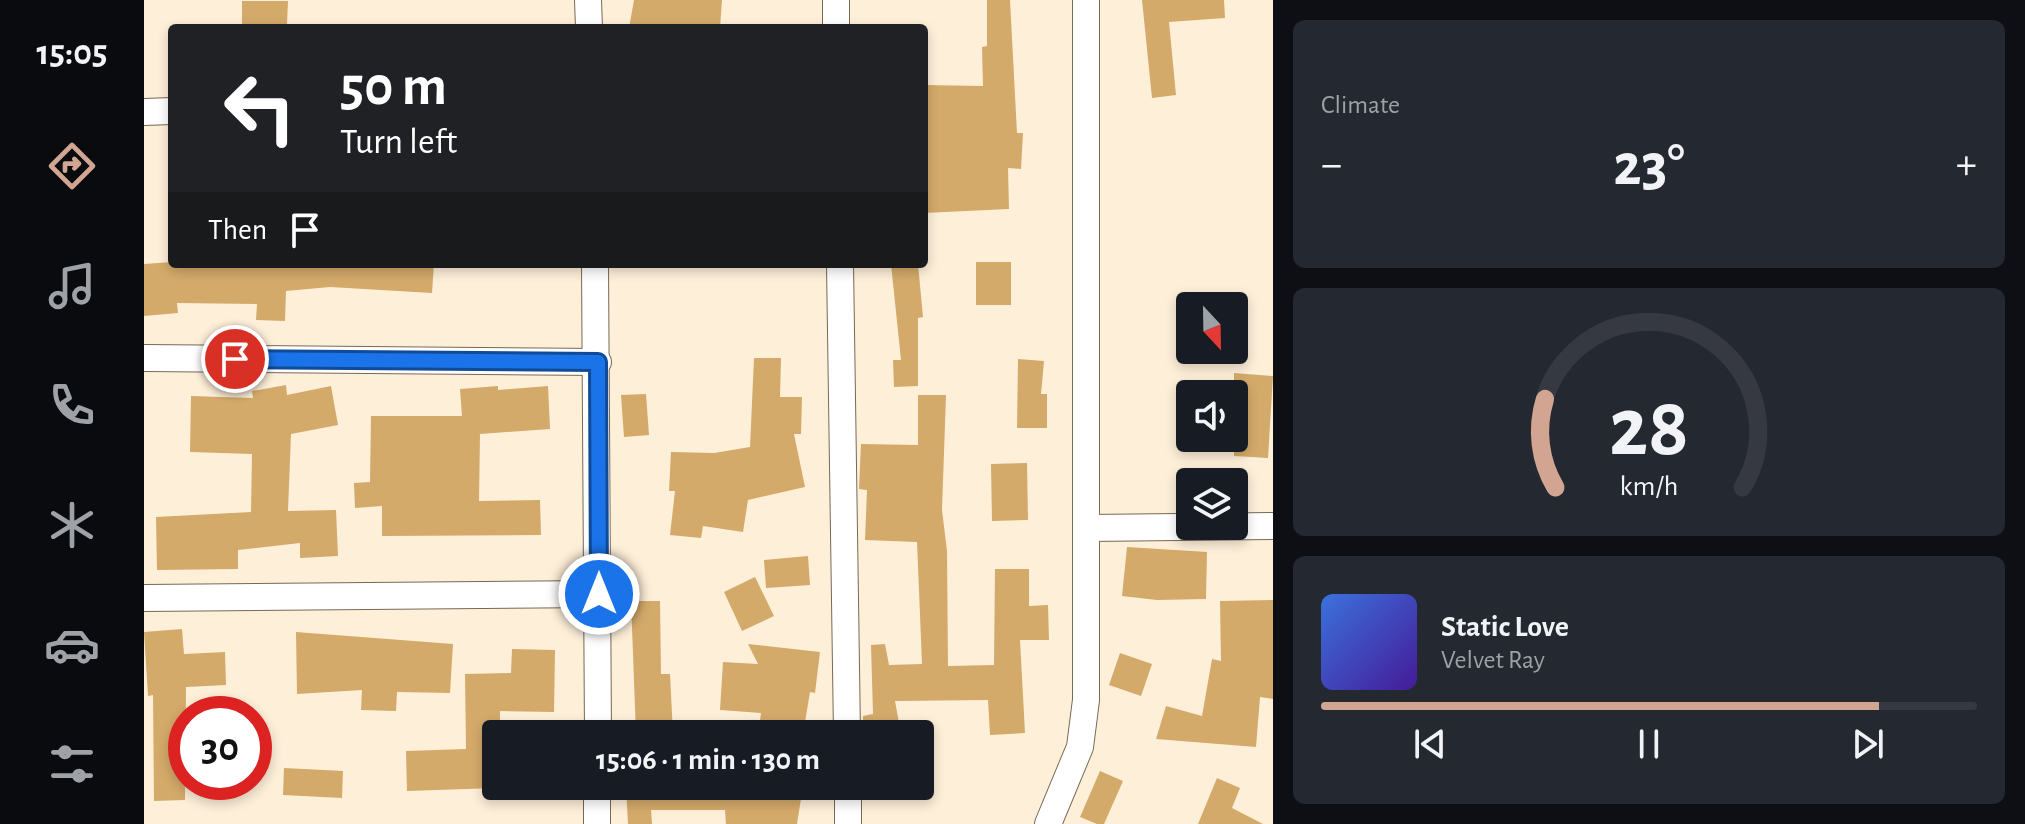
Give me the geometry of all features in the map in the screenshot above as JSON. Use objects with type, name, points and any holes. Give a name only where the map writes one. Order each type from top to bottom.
[{"type":"street","points":[[588,0],[589,24]]},
{"type":"street","points":[[836,0],[836,24]]},
{"type":"street","points":[[1048,824],[1080,747],[1084,722],[1087,528],[1086,0]]},
{"type":"street","points":[[144,112],[168,111]]},
{"type":"street","points":[[595,268],[598,720]]},
{"type":"street","points":[[840,268],[847,720]]},
{"type":"street","points":[[144,358],[598,362]]},
{"type":"street","points":[[1087,528],[1273,526]]},
{"type":"street","points":[[144,598],[599,594]]},
{"type":"street","points":[[597,800],[597,824]]},
{"type":"street","points":[[848,800],[848,824]]},
{"type":"building","points":[[634,0],[722,0],[720,24],[630,24]]},
{"type":"building","points":[[987,0],[1010,0],[1017,133],[1023,133],[1021,169],[1008,168],[1009,209],[928,213],[928,85],[983,86],[982,47],[987,46]]},
{"type":"building","points":[[1142,0],[1224,0],[1225,18],[1169,22],[1176,95],[1152,98]]},
{"type":"building","points":[[242,1],[288,1],[287,24],[242,24]]},
{"type":"building","points":[[168,262],[168,268],[434,268],[432,293],[330,287],[286,291],[285,321],[256,320],[257,304],[177,303],[178,313],[144,316],[144,264]]},
{"type":"building","points":[[976,262],[1011,262],[1011,305],[976,305]]},
{"type":"building","points":[[891,268],[918,268],[923,317],[918,318],[918,386],[894,387],[893,360],[901,360]]},
{"type":"building","points":[[754,358],[781,358],[780,397],[802,397],[801,434],[794,434],[805,487],[748,500],[743,532],[703,526],[701,538],[670,535],[675,491],[669,491],[671,452],[714,453],[750,447]]},
{"type":"building","points":[[1018,359],[1044,361],[1041,394],[1047,394],[1047,428],[1017,428]]},
{"type":"building","points":[[1234,373],[1273,376],[1268,458],[1234,456],[1234,452],[1248,452],[1248,380],[1234,380]]},
{"type":"building","points":[[286,385],[287,395],[331,386],[338,425],[291,434],[288,511],[336,510],[338,556],[300,558],[300,543],[238,550],[238,569],[157,570],[156,517],[251,512],[252,454],[190,452],[191,396],[253,398],[252,391]]},
{"type":"building","points":[[498,386],[498,390],[548,386],[550,429],[480,434],[479,501],[540,500],[541,535],[382,536],[382,506],[355,508],[354,483],[370,482],[371,416],[462,416],[460,389]]},
{"type":"building","points":[[646,394],[649,435],[624,437],[621,395]]},
{"type":"building","points":[[918,395],[946,395],[942,510],[947,551],[948,666],[994,665],[995,569],[1029,569],[1029,606],[1048,605],[1049,640],[1020,640],[1025,733],[990,735],[988,700],[895,701],[898,720],[863,720],[863,716],[873,714],[871,645],[885,644],[889,665],[922,664],[917,542],[865,540],[867,490],[859,489],[861,444],[918,445]]},
{"type":"building","points":[[1027,463],[1028,520],[992,521],[991,464]]},
{"type":"building","points":[[1127,547],[1207,552],[1206,599],[1157,600],[1122,596]]},
{"type":"building","points":[[808,556],[810,585],[766,588],[764,560]]},
{"type":"building","points":[[755,577],[774,616],[742,631],[724,592]]},
{"type":"building","points":[[1273,600],[1273,699],[1260,697],[1256,747],[1156,739],[1166,706],[1202,716],[1212,659],[1221,661],[1220,601]]},
{"type":"building","points":[[631,601],[660,601],[661,674],[670,674],[672,720],[635,720]]},
{"type":"building","points":[[182,629],[184,654],[225,652],[226,685],[186,687],[186,696],[168,696],[168,800],[185,800],[154,801],[153,695],[148,696],[144,632]]},
{"type":"building","points":[[296,632],[453,644],[450,693],[397,692],[396,711],[361,710],[362,690],[297,694]]},
{"type":"building","points":[[748,644],[820,652],[815,693],[810,692],[805,720],[760,720],[761,713],[720,710],[723,662],[758,664]]},
{"type":"building","points":[[512,649],[555,650],[554,712],[500,711],[500,720],[482,720],[482,788],[407,791],[406,751],[466,749],[465,674],[511,673]]},
{"type":"building","points":[[1120,653],[1152,664],[1141,696],[1109,685]]},
{"type":"building","points":[[284,768],[343,771],[342,798],[283,795]]},
{"type":"building","points":[[1100,771],[1123,781],[1104,824],[1080,817]]},
{"type":"building","points":[[1217,778],[1240,788],[1232,808],[1263,824],[1198,824]]},
{"type":"building","points":[[627,800],[801,800],[797,824],[726,824],[725,810],[651,810],[652,824],[628,824]]},
{"type":"route","points":[[235,359],[598,362],[599,594]]}]
